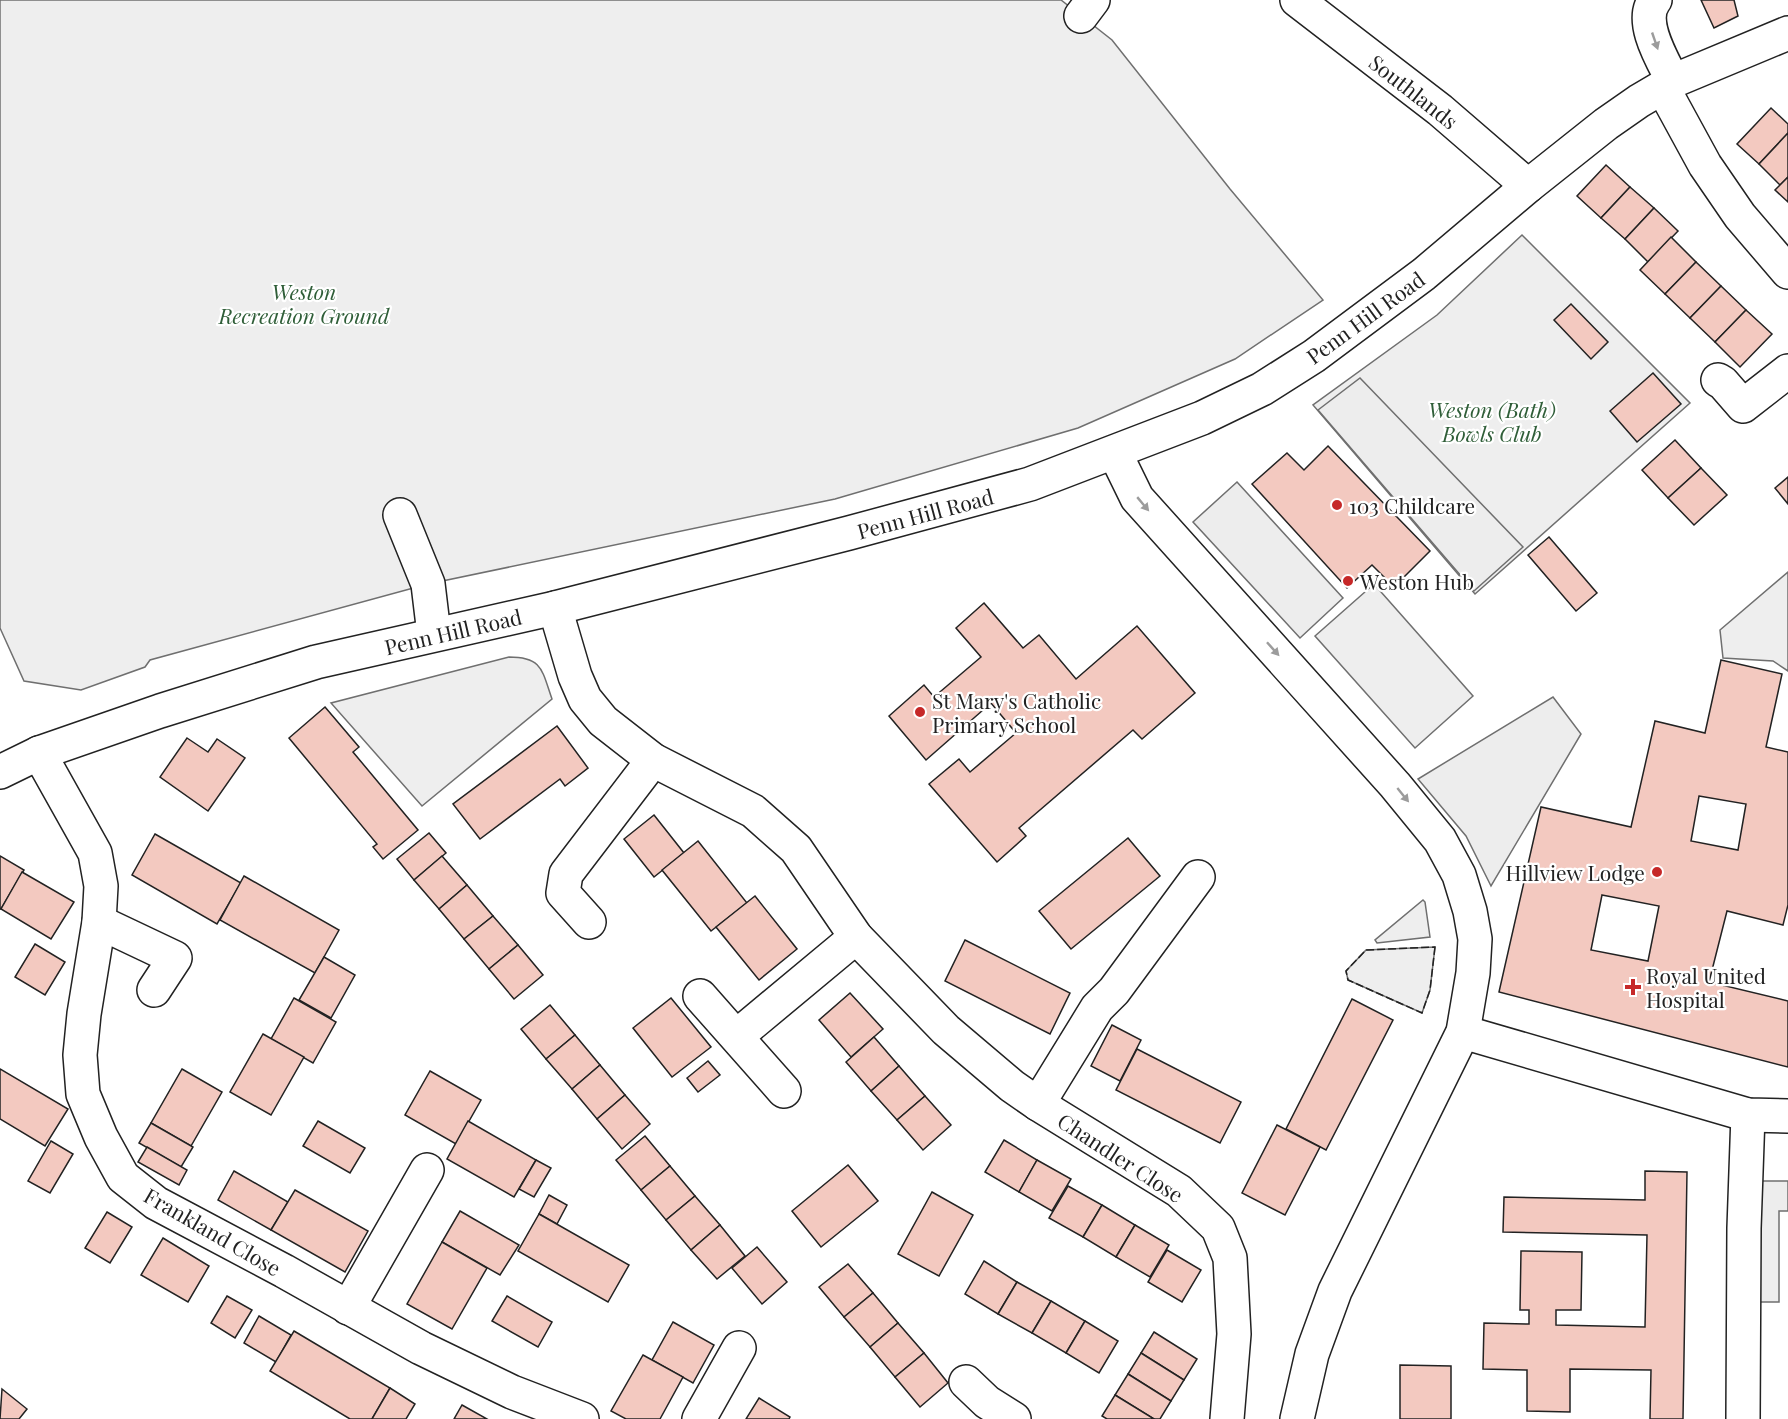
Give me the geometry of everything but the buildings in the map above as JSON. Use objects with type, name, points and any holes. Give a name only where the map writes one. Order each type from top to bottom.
[{"type":"street","name":"Southlands","points":[[1297,0],[1440,110],[1528,186]]},
{"type":"street","points":[[1655,0],[1651,5],[1649,25],[1668,84],[1705,165],[1740,216],[1788,272]]},
{"type":"street","name":"Penn Hill Road","points":[[0,772],[39,753],[316,662],[555,608],[1030,484],[1202,418],[1262,389],[1314,356],[1424,274],[1606,124],[1668,84],[1788,33]]},
{"type":"street","points":[[1718,380],[1743,406],[1788,371]]},
{"type":"street","points":[[1114,453],[1137,498],[1395,785],[1440,840],[1459,875],[1470,910],[1475,939],[1473,973],[1463,1032],[1335,1291],[1312,1354],[1297,1419]]},
{"type":"street","points":[[400,515],[428,584],[434,634]]},
{"type":"street","name":"Chandler Close","points":[[555,608],[575,676],[585,699],[603,721],[653,760],[753,811],[796,849],[856,937],[946,1030],[1012,1086],[1038,1104],[1179,1191],[1218,1228],[1230,1258],[1233,1323],[1227,1419]]},
{"type":"street","name":"Frankland Close","points":[[39,753],[95,853],[101,886],[99,922],[84,1014],[80,1055],[83,1094],[101,1137],[123,1177],[156,1203],[421,1348],[512,1392],[582,1419]]},
{"type":"street","points":[[589,922],[563,893],[566,874],[653,760]]},
{"type":"street","name":"Chandler Close","points":[[1038,1104],[1097,1008],[1114,991],[1198,877]]},
{"type":"street","points":[[99,922],[175,958],[154,990]]},
{"type":"street","points":[[737,1036],[856,937]]},
{"type":"street","points":[[700,996],[784,1091]]},
{"type":"street","points":[[1463,1032],[1748,1115],[1788,1116]]},
{"type":"street","points":[[1743,1419],[1744,1228],[1748,1115]]},
{"type":"street","points":[[348,1308],[427,1170]]},
{"type":"street","points":[[699,1419],[739,1348]]},
{"type":"street","points":[[966,1382],[987,1402],[1014,1419]]},
{"type":"green space","name":"Weston Recreation Ground","points":[[0,0],[1061,0],[1112,40],[1230,189],[1323,300],[1235,359],[1078,428],[835,499],[428,584],[150,660],[145,667],[81,690],[24,681],[0,628]]},
{"type":"green space","name":"Weston (Bath) Bowls Club","points":[[1522,235],[1690,403],[1475,594],[1313,405],[1437,315]]},
{"type":"green space","points":[[1788,572],[1788,671],[1773,661],[1723,658],[1720,630]]},
{"type":"green space","points":[[1374,584],[1473,696],[1415,748],[1315,636]]},
{"type":"green space","points":[[509,657],[535,663],[543,673],[552,699],[422,806],[331,703]]},
{"type":"green space","points":[[1423,900],[1430,937],[1377,943],[1375,940]]},
{"type":"green space","points":[[1435,947],[1430,990],[1422,1013],[1348,980],[1346,971],[1366,950]]},
{"type":"shaded area","points":[[1360,378],[1523,547],[1474,591],[1318,410]]},
{"type":"shaded area","points":[[1237,482],[1343,598],[1300,638],[1193,522]]},
{"type":"shaded area","points":[[1553,697],[1581,734],[1491,886],[1466,836],[1418,779]]},
{"type":"shaded area","points":[[1752,1181],[1788,1181],[1788,1211],[1779,1211],[1779,1302],[1753,1302]]},
{"type":"fence","points":[[1435,947],[1430,990],[1422,1013],[1348,980],[1346,971],[1366,950],[1435,947]]},
{"type":"place","name":"103 Childcare","points":[[1337,505]]},
{"type":"place","name":"Weston Hub","points":[[1348,581]]},
{"type":"place","name":"St Mary's Catholic Primary School","points":[[920,712]]},
{"type":"place","name":"Hillview Lodge","points":[[1657,872]]},
{"type":"place","name":"Royal United Hospital","points":[[1633,987]]}]
